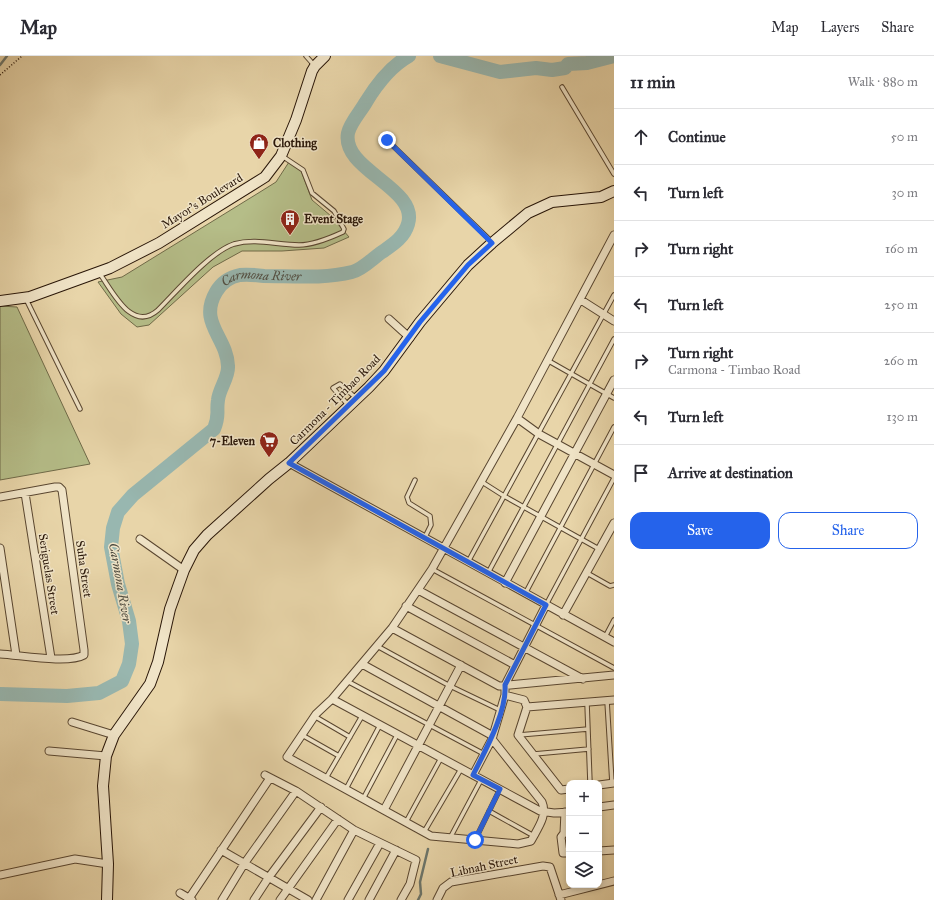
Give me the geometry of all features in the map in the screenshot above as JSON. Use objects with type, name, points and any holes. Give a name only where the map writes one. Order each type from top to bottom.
[{"type":"main road","name":"Mayor's Boulevard","points":[[0,301],[25,298],[99,272],[159,243],[265,177],[281,156],[296,120],[308,78],[315,66],[325,56]]},
{"type":"main road","name":"Carmona - Timbao Road","points":[[107,900],[108,864],[103,786],[106,756],[114,736],[150,684],[158,662],[170,609],[184,570],[194,550],[207,535],[289,463],[384,371],[410,338],[420,322],[468,265],[492,243],[528,213],[552,202],[601,197],[614,191]]},
{"type":"street","points":[[362,664],[492,737],[545,808],[542,821],[531,841],[518,844],[431,836],[287,757],[314,716],[332,699],[392,628],[432,569],[517,418],[581,300],[614,235]]},
{"type":"street","points":[[581,300],[602,315],[614,321]]},
{"type":"street","points":[[389,319],[410,338]]},
{"type":"street","points":[[506,583],[614,380]]},
{"type":"street","points":[[517,418],[539,434],[614,476]]},
{"type":"street","points":[[289,463],[614,642]]},
{"type":"street","name":"Suha Street","points":[[25,492],[59,487],[62,490],[84,655],[79,658],[51,658]]},
{"type":"street","points":[[0,497],[25,492]]},
{"type":"street","name":"Seriguelas Street","points":[[25,492],[51,658]]},
{"type":"street","points":[[563,615],[614,523]]},
{"type":"street","points":[[140,539],[184,570]]},
{"type":"street","points":[[0,548],[16,655]]},
{"type":"street","points":[[418,590],[584,679]]},
{"type":"street","points":[[473,775],[492,737],[506,695],[505,685],[546,605]]},
{"type":"street","points":[[406,606],[515,665]]},
{"type":"street","points":[[392,628],[499,686],[614,675]]},
{"type":"street","points":[[0,654],[51,658]]},
{"type":"street","points":[[384,810],[461,666]]},
{"type":"street","points":[[506,695],[524,700],[526,707],[518,735],[561,790],[566,789]]},
{"type":"street","points":[[332,699],[481,780],[544,812],[566,812]]},
{"type":"street","points":[[526,707],[611,700]]},
{"type":"street","points":[[72,722],[114,736]]},
{"type":"street","points":[[49,751],[106,756]]},
{"type":"street","points":[[180,893],[190,899],[268,776],[296,791],[354,830],[416,860],[410,884],[401,900]]},
{"type":"street","points":[[602,785],[613,783]]},
{"type":"street","points":[[222,900],[244,864],[296,791]]},
{"type":"street","points":[[602,807],[614,805]]},
{"type":"street","points":[[254,900],[269,877],[321,807]]},
{"type":"street","points":[[566,816],[564,833],[561,837],[563,854],[566,854]]},
{"type":"street","points":[[280,900],[287,888],[338,819]]},
{"type":"street","points":[[316,900],[354,830]]},
{"type":"street","points":[[348,900],[380,843]]},
{"type":"street","points":[[221,850],[308,900]]},
{"type":"street","points":[[369,900],[396,850]]},
{"type":"street","points":[[602,851],[614,850]]},
{"type":"street","points":[[0,876],[75,859],[108,864]]},
{"type":"street","name":"Libnah Street","points":[[437,900],[443,888],[451,882],[546,867],[559,899]]},
{"type":"street","points":[[559,899],[614,881]]},
{"type":"lane","points":[[306,56],[315,66]]},
{"type":"lane","points":[[562,87],[614,174]]},
{"type":"lane","points":[[387,140],[492,243]]},
{"type":"lane","points":[[99,272],[128,312],[141,318],[148,317],[158,310],[214,256],[233,245],[244,242],[305,244],[343,232],[344,229],[337,214],[312,193],[303,170],[281,156]]},
{"type":"lane","points":[[468,562],[614,295]]},
{"type":"lane","points":[[25,298],[80,410]]},
{"type":"lane","points":[[488,573],[522,507],[558,444],[614,339]]},
{"type":"lane","points":[[548,360],[570,375],[614,398]]},
{"type":"lane","points":[[340,384],[353,402],[333,388],[340,384]]},
{"type":"lane","points":[[525,594],[614,427]]},
{"type":"lane","points":[[546,605],[582,540],[614,476]]},
{"type":"lane","points":[[415,480],[407,497],[409,503],[430,516],[431,525],[425,537]]},
{"type":"lane","points":[[481,481],[522,507],[599,550]]},
{"type":"lane","points":[[432,569],[614,668]]},
{"type":"lane","points":[[587,573],[610,586],[614,585]]},
{"type":"lane","points":[[605,637],[614,620]]},
{"type":"lane","points":[[377,646],[450,686],[501,710]]},
{"type":"lane","points":[[347,681],[484,754]]},
{"type":"lane","points":[[611,700],[613,783]]},
{"type":"lane","points":[[587,703],[590,780]]},
{"type":"lane","points":[[314,716],[350,737]]},
{"type":"lane","points":[[326,778],[362,716]]},
{"type":"lane","points":[[346,789],[380,725]]},
{"type":"lane","points":[[518,735],[588,729]]},
{"type":"lane","points":[[302,735],[339,756]]},
{"type":"lane","points":[[363,799],[397,735]]},
{"type":"lane","points":[[533,754],[589,749]]},
{"type":"lane","points":[[406,822],[441,758]]},
{"type":"lane","points":[[424,832],[461,769]]},
{"type":"lane","points":[[450,838],[481,780]]},
{"type":"lane","points":[[475,840],[500,789]]},
{"type":"lane","points":[[489,811],[534,836]]},
{"type":"path","points":[[0,75],[22,56]]},
{"type":"green space","points":[[289,162],[300,168],[312,200],[331,216],[349,237],[324,248],[282,251],[242,251],[213,267],[149,325],[137,327],[121,314],[98,282],[122,277],[276,182]]},
{"type":"green space","points":[[0,306],[17,307],[90,464],[0,480]]},
{"type":"waterway","points":[[0,65],[7,56]]},
{"type":"waterway","name":"Carmona River","points":[[0,694],[67,696],[99,693],[122,681],[129,664],[132,644],[129,621],[118,584],[111,547],[113,528],[118,512],[133,495],[214,429],[216,424],[219,396],[228,370],[226,356],[215,330],[210,313],[211,303],[216,292],[226,281],[240,275],[297,277],[330,276],[356,271],[394,244],[401,237],[408,224],[408,211],[402,200],[392,189],[356,158],[349,146],[348,133],[353,121],[380,82],[390,70],[409,56]]},
{"type":"waterway","name":"Carmona River","points":[[440,56],[500,72],[536,68],[552,70],[565,68],[568,64],[587,63],[614,56]]},
{"type":"waterway","points":[[418,900],[421,894],[420,882],[428,849]]},
{"type":"place","name":"Clothing","points":[[259,160]]},
{"type":"place","name":"Event Stage","points":[[290,236]]},
{"type":"place","name":"7-Eleven","points":[[269,458]]},
{"type":"route","points":[[387,140],[492,243],[468,265],[420,322],[410,338],[384,371],[327,428],[289,463],[444,547],[546,605],[505,685],[506,695],[492,739],[473,775],[500,789],[475,840]]}]
